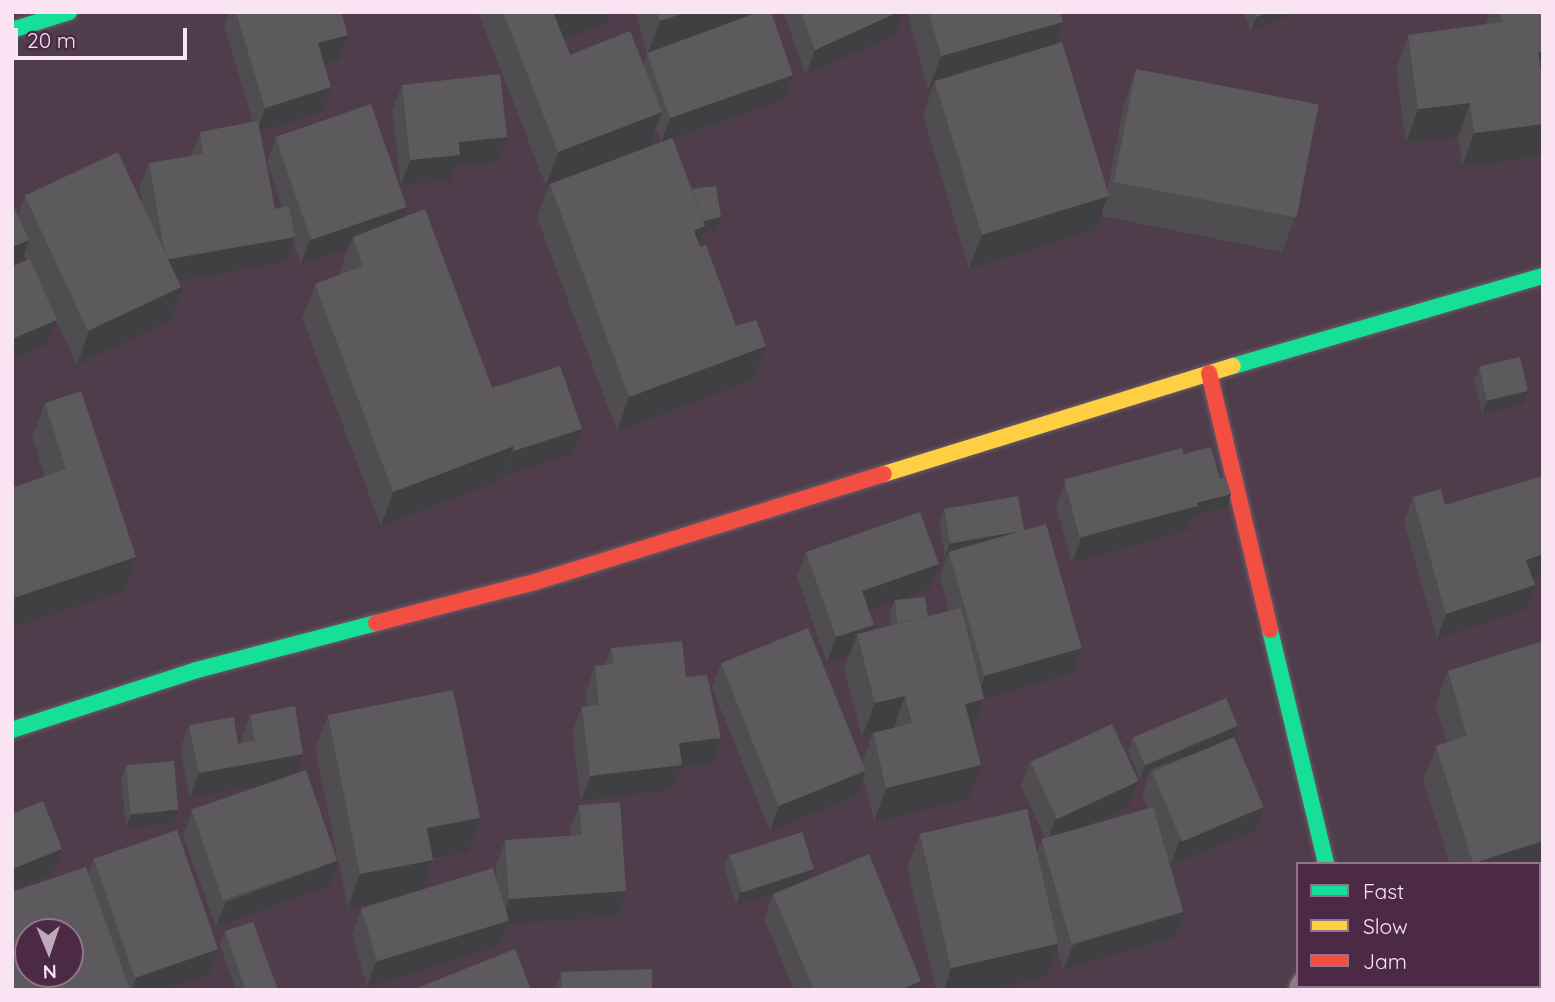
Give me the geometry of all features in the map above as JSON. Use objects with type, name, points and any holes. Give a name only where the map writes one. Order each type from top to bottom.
[{"type":"street","points":[[12,30],[69,12]]},
{"type":"street","points":[[12,730],[197,670],[535,582],[1209,373],[1543,276]]},
{"type":"street","points":[[1209,373],[1326,862]]},
{"type":"building","points":[[236,12],[341,12],[348,35],[318,43],[331,87],[265,108]]},
{"type":"building","points":[[503,12],[558,12],[554,14],[570,55],[630,31],[662,112],[558,152]]},
{"type":"building","points":[[657,12],[687,12],[660,21]]},
{"type":"building","points":[[759,12],[771,12],[793,75],[670,118],[647,53]]},
{"type":"building","points":[[801,12],[898,12],[815,50]]},
{"type":"building","points":[[929,12],[1060,12],[1063,22],[941,56]]},
{"type":"building","points":[[1254,12],[1269,12],[1256,17]]},
{"type":"building","points":[[1501,12],[1543,12],[1543,52],[1538,52],[1543,84],[1543,124],[1474,133],[1470,103],[1418,109],[1408,35],[1502,22]]},
{"type":"building","points":[[1062,42],[1109,196],[982,235],[935,81]]},
{"type":"building","points":[[1136,69],[1319,104],[1297,217],[1114,182]]},
{"type":"building","points":[[500,74],[507,137],[459,142],[460,155],[410,160],[402,85]]},
{"type":"building","points":[[371,104],[406,207],[311,240],[276,137]]},
{"type":"building","points":[[258,121],[275,209],[289,206],[295,237],[169,259],[164,249],[149,163],[203,154],[200,132]]},
{"type":"building","points":[[672,138],[705,226],[694,231],[700,247],[706,245],[736,326],[756,320],[766,346],[629,397],[550,184]]},
{"type":"building","points":[[118,152],[181,287],[88,331],[25,196]]},
{"type":"building","points":[[716,186],[721,217],[703,221],[692,189]]},
{"type":"building","points":[[12,203],[29,240],[12,247]]},
{"type":"building","points":[[425,209],[514,446],[393,492],[315,284],[363,266],[353,237]]},
{"type":"building","points":[[30,259],[57,320],[12,339],[12,266]]},
{"type":"building","points":[[1520,357],[1528,391],[1487,401],[1479,366]]},
{"type":"building","points":[[560,366],[582,429],[513,451],[514,446],[492,388]]},
{"type":"building","points":[[81,391],[136,557],[16,597],[12,586],[12,488],[66,469],[45,403]]},
{"type":"building","points":[[1211,447],[1220,479],[1226,477],[1231,494],[1196,503],[1184,454]]},
{"type":"building","points":[[1182,448],[1198,506],[1080,538],[1064,480]]},
{"type":"building","points":[[1543,476],[1543,554],[1526,560],[1535,585],[1446,614],[1413,497],[1441,489],[1445,505]]},
{"type":"building","points":[[1018,496],[1024,530],[950,543],[944,509]]},
{"type":"building","points":[[920,512],[939,564],[862,591],[874,625],[836,637],[806,552]]},
{"type":"building","points":[[1046,524],[1082,648],[984,676],[949,552]]},
{"type":"building","points":[[925,597],[928,616],[897,623],[895,600]]},
{"type":"building","points":[[961,608],[984,699],[965,704],[981,765],[886,788],[873,733],[912,723],[905,696],[875,703],[857,634]]},
{"type":"building","points":[[808,628],[866,771],[779,806],[721,663]]},
{"type":"building","points":[[682,641],[686,677],[707,675],[721,738],[679,743],[682,765],[590,776],[582,707],[599,705],[595,666],[614,664],[611,648]]},
{"type":"building","points":[[1543,641],[1543,841],[1473,862],[1436,746],[1467,736],[1448,671]]},
{"type":"building","points":[[453,690],[480,818],[427,828],[433,860],[360,874],[328,715]]},
{"type":"building","points":[[1226,698],[1238,726],[1145,765],[1133,737]]},
{"type":"building","points":[[295,706],[303,754],[199,773],[189,725],[234,717],[238,744],[255,741],[250,715]]},
{"type":"building","points":[[1112,724],[1139,781],[1057,819],[1030,762]]},
{"type":"building","points":[[1234,737],[1264,807],[1182,842],[1152,772]]},
{"type":"building","points":[[174,761],[178,810],[130,814],[126,765]]},
{"type":"building","points":[[306,770],[337,861],[223,900],[192,809]]},
{"type":"building","points":[[43,801],[62,849],[12,869],[12,814]]},
{"type":"building","points":[[620,802],[626,891],[509,899],[505,840],[582,835],[579,805]]},
{"type":"building","points":[[1153,807],[1183,912],[1072,944],[1041,839]]},
{"type":"building","points":[[1027,809],[1058,943],[951,968],[920,834]]},
{"type":"building","points":[[177,830],[218,949],[135,978],[94,859]]},
{"type":"building","points":[[802,832],[814,869],[742,893],[730,855]]},
{"type":"building","points":[[869,854],[921,981],[900,990],[814,990],[773,894]]},
{"type":"building","points":[[86,867],[130,990],[12,990],[12,892]]},
{"type":"building","points":[[493,868],[509,921],[377,961],[361,908]]},
{"type":"building","points":[[1543,869],[1543,957],[1541,948]]},
{"type":"building","points":[[253,922],[278,990],[246,990],[225,931]]},
{"type":"building","points":[[515,949],[531,990],[412,990]]},
{"type":"building","points":[[652,969],[652,990],[562,990],[561,972]]},
{"type":"traffic: fast","points":[[12,30],[69,12]]},
{"type":"traffic: fast","points":[[1233,366],[1543,276]]},
{"type":"traffic: fast","points":[[12,730],[197,670],[376,623]]},
{"type":"traffic: fast","points":[[1270,630],[1326,862]]},
{"type":"traffic: slow","points":[[884,474],[1233,366]]},
{"type":"traffic: jam","points":[[1209,373],[1270,630]]},
{"type":"traffic: jam","points":[[376,623],[535,582],[884,474]]}]
